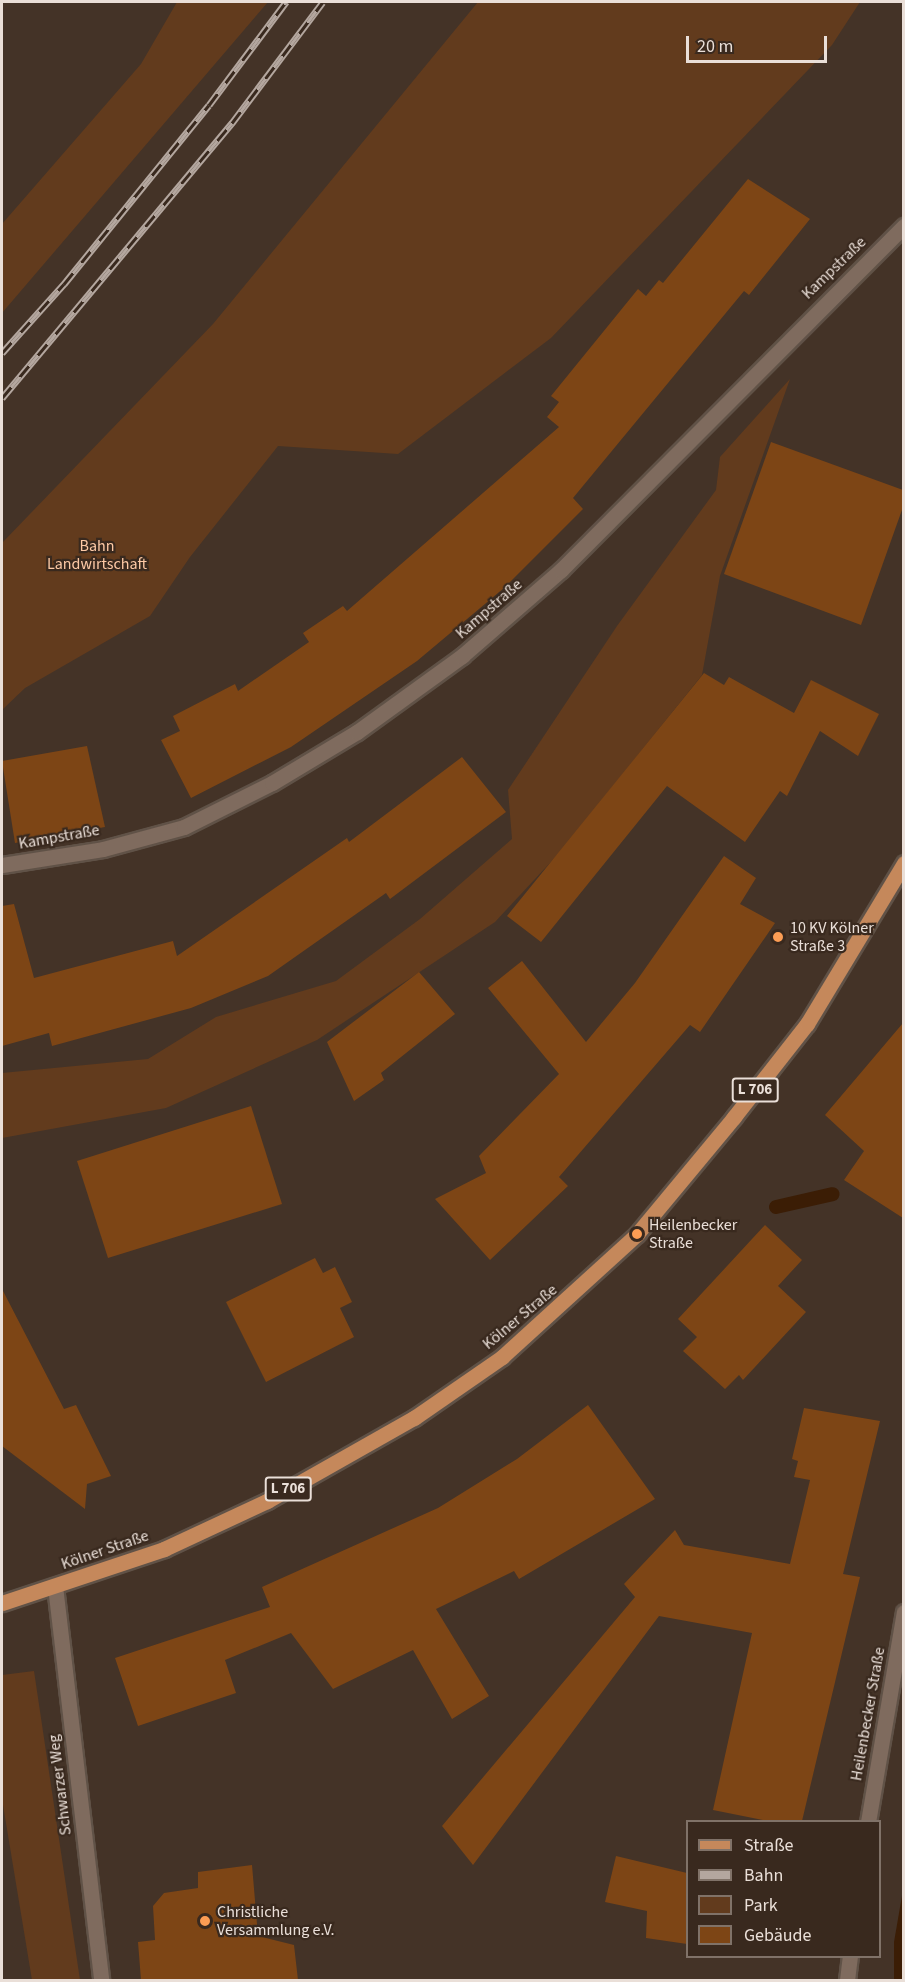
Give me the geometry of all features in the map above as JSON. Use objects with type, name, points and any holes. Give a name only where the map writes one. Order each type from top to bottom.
[{"type":"main road","name":"Kölner Straße","points":[[2,1603],[164,1549],[267,1501],[414,1418],[502,1357],[637,1234],[734,1117],[807,1024],[903,863]]},
{"type":"street","name":"Kampstraße","points":[[2,865],[103,849],[184,827],[272,783],[357,732],[462,656],[561,570],[903,226]]},
{"type":"street","name":"Schwarzer Weg","points":[[55,1586],[100,1980]]},
{"type":"street","name":"Heilenbecker Straße","points":[[868,1820],[903,1612]]},
{"type":"street","points":[[848,1980],[850,1958]]},
{"type":"green space","points":[[177,2],[268,2],[2,313],[2,224],[141,64]]},
{"type":"green space","name":"Bahn Landwirtschaft","points":[[478,2],[860,2],[832,45],[551,338],[398,454],[278,446],[190,557],[150,616],[25,688],[2,710],[2,543],[213,324]]},
{"type":"green space","points":[[790,379],[720,576],[702,675],[561,851],[495,922],[317,1040],[166,1108],[2,1138],[2,1073],[148,1059],[216,1017],[336,981],[420,919],[512,839],[508,790],[617,626],[716,490],[720,457]]},
{"type":"green space","points":[[34,1671],[80,1980],[32,1980],[2,1799],[2,1675]]},
{"type":"shaded area","points":[[903,1890],[903,1980],[894,1980],[894,1942]]},
{"type":"building","points":[[748,179],[810,219],[749,295],[744,291],[573,498],[583,509],[504,588],[417,661],[291,747],[191,798],[161,740],[180,731],[173,716],[235,684],[238,691],[309,642],[303,633],[343,606],[347,611],[559,427],[547,417],[559,402],[551,396],[638,289],[646,296],[659,280],[663,283]]},
{"type":"building","points":[[771,442],[903,490],[903,507],[861,625],[724,574]]},
{"type":"building","points":[[704,673],[724,685],[729,677],[794,713],[811,680],[879,714],[858,756],[820,731],[787,796],[780,791],[745,842],[667,786],[541,942],[507,916]]},
{"type":"building","points":[[87,746],[105,827],[15,843],[2,761]]},
{"type":"building","points":[[462,757],[506,812],[390,899],[386,893],[268,976],[191,1008],[52,1046],[49,1033],[2,1046],[2,906],[14,904],[34,978],[173,941],[177,956],[347,838],[349,842]]},
{"type":"building","points":[[724,856],[756,878],[740,904],[775,923],[700,1032],[690,1025],[559,1177],[568,1186],[490,1260],[435,1199],[486,1173],[479,1156],[559,1074],[488,988],[522,961],[586,1042],[635,983]]},
{"type":"building","points":[[419,972],[455,1014],[381,1073],[384,1080],[354,1101],[327,1042]]},
{"type":"building","points":[[903,1023],[903,1218],[844,1180],[864,1151],[825,1115]]},
{"type":"building","points":[[251,1106],[282,1204],[108,1258],[77,1161]]},
{"type":"building","points":[[765,1225],[802,1260],[778,1286],[806,1312],[743,1380],[739,1375],[725,1389],[683,1351],[697,1337],[678,1319]]},
{"type":"building","points":[[315,1258],[323,1273],[335,1267],[352,1302],[340,1308],[354,1337],[266,1382],[226,1302]]},
{"type":"building","points":[[2,1289],[64,1409],[76,1405],[111,1476],[87,1484],[85,1509],[2,1446]]},
{"type":"building","points":[[588,1405],[655,1499],[519,1579],[514,1571],[436,1609],[489,1696],[452,1719],[413,1650],[333,1689],[291,1633],[225,1660],[236,1693],[138,1726],[115,1658],[270,1607],[262,1587],[438,1508],[517,1459]]},
{"type":"building","points":[[804,1408],[880,1421],[843,1574],[860,1577],[802,1820],[763,1820],[713,1810],[752,1633],[659,1616],[473,1865],[442,1826],[635,1597],[624,1584],[675,1530],[684,1545],[790,1564],[810,1480],[794,1477],[798,1461],[792,1459]]},
{"type":"building","points":[[616,1856],[686,1873],[686,1944],[646,1938],[647,1911],[605,1902]]},
{"type":"building","name":"Christliche Versammlung e.V.","points":[[252,1865],[258,1936],[294,1945],[298,1980],[141,1980],[138,1942],[155,1940],[153,1906],[164,1893],[198,1888],[198,1872]]},
{"type":"waterway","points":[[776,1207],[833,1194]]},
{"type":"railway","points":[[2,353],[64,284],[209,105],[286,2]]},
{"type":"railway","points":[[2,398],[232,123],[323,2]]},
{"type":"place","name":"10 KV Kölner Straße 3","points":[[778,937]]},
{"type":"place","name":"Heilenbecker Straße","points":[[637,1234]]},
{"type":"place","name":"Christliche Versammlung e.V.","points":[[205,1921]]}]
